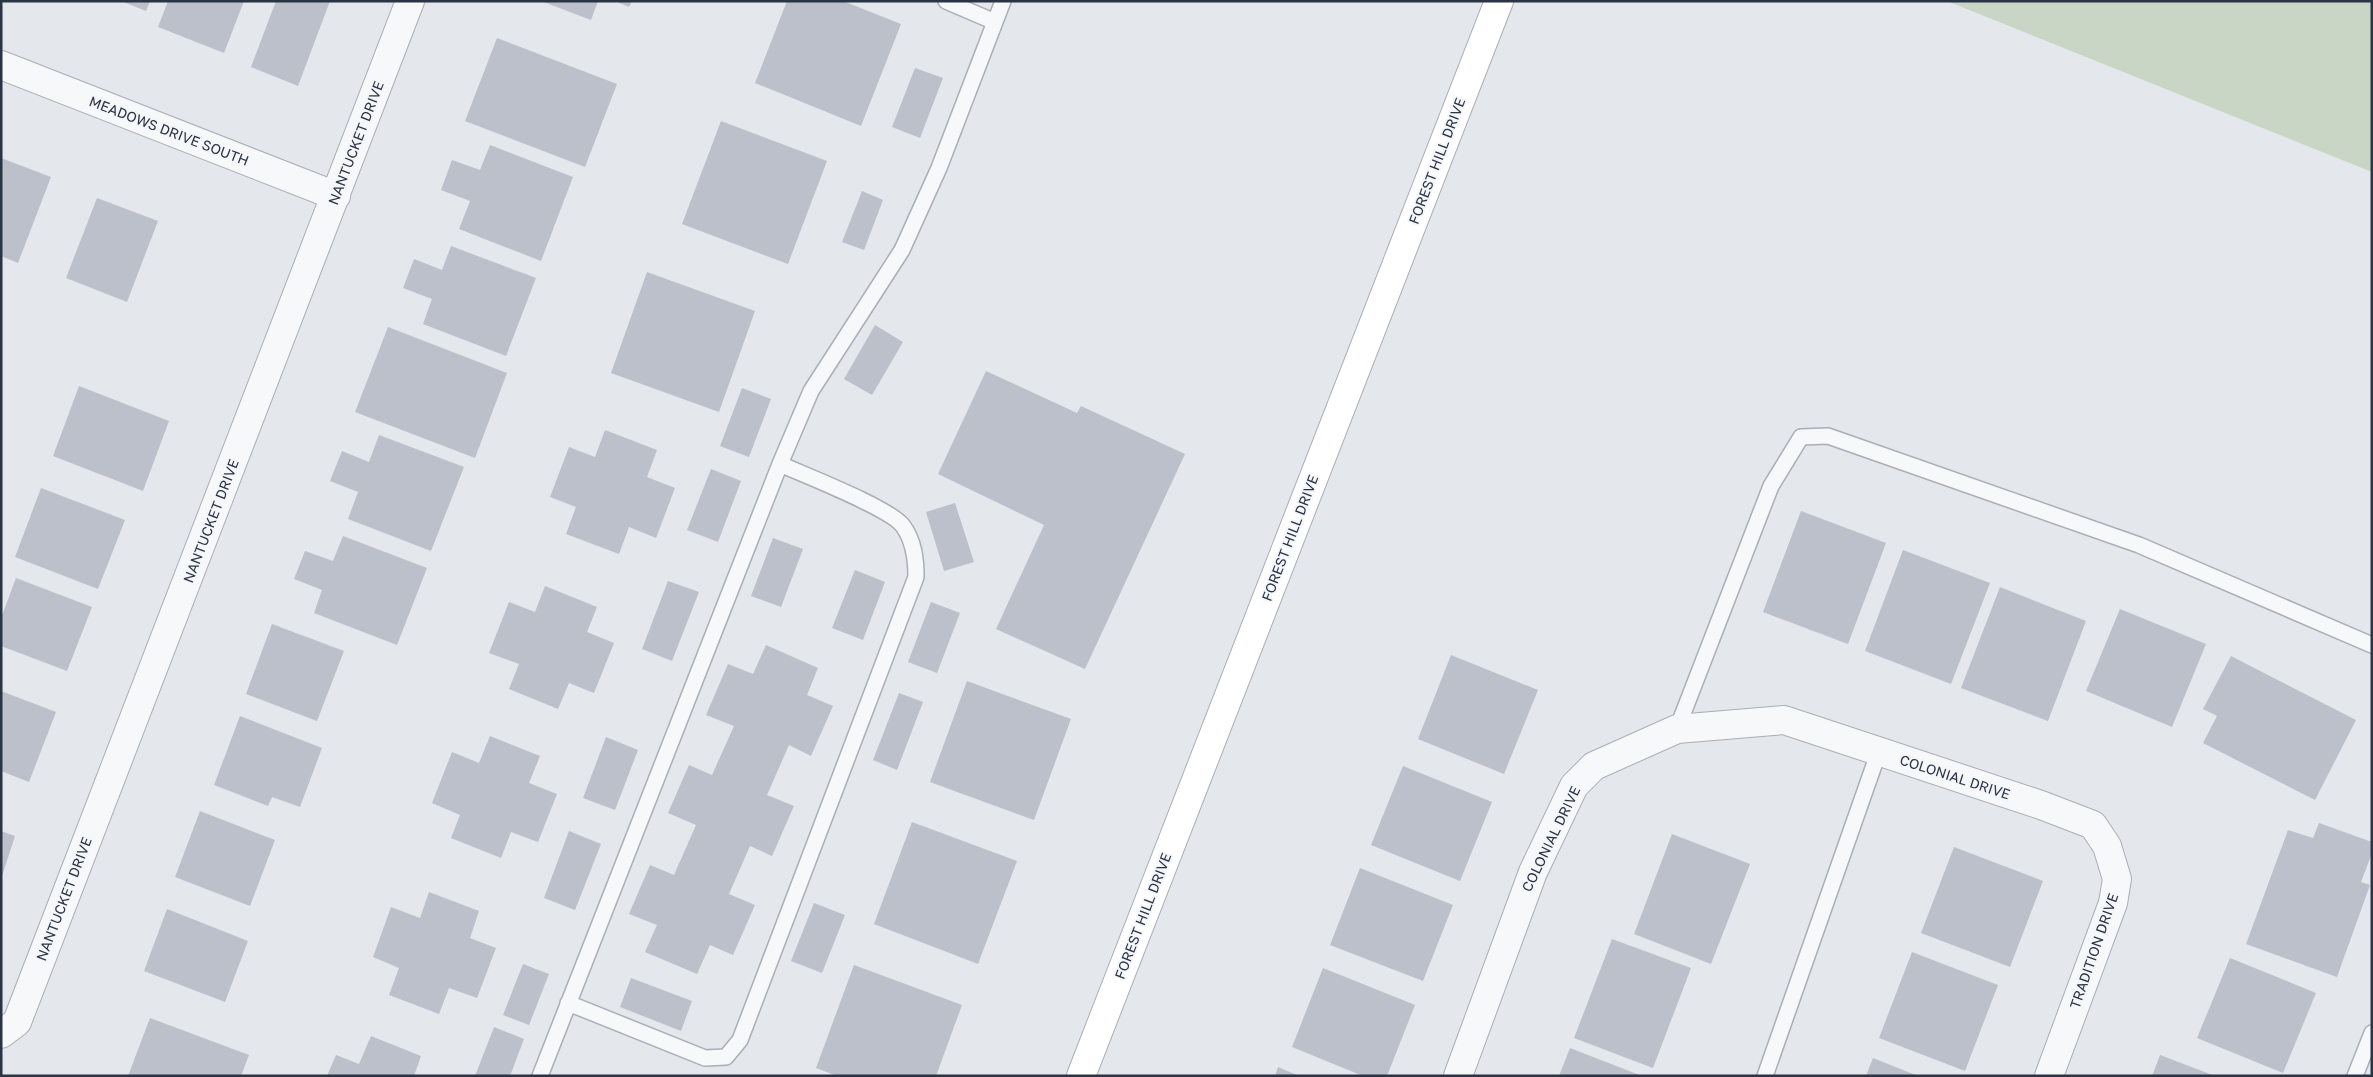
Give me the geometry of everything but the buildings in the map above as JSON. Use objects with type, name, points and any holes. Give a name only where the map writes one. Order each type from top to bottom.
[{"type":"main road","name":"FOREST HILL DRIVE","points":[[1081,1076],[1499,1]]},
{"type":"street","name":"NANTUCKET DRIVE","points":[[1,1034],[17,1022],[410,1]]},
{"type":"street","name":"MEADOWS DRIVE SOUTH","points":[[1,66],[336,196]]},
{"type":"street","name":"COLONIAL DRIVE","points":[[1458,1076],[1533,872],[1574,786],[1594,766],[1677,729],[1784,720],[2041,805]]},
{"type":"street","name":"TRADITION DRIVE","points":[[2041,805],[2093,825],[2107,846],[2117,879],[2113,903],[2049,1076]]},
{"type":"lane","points":[[946,1],[995,22]]},
{"type":"lane","points":[[540,1076],[780,464],[811,391],[902,250],[939,168],[1003,1]]},
{"type":"lane","points":[[1677,729],[1771,486],[1801,437],[1828,436],[2139,545],[2372,645]]},
{"type":"lane","points":[[568,1003],[705,1058],[726,1057],[740,1040],[916,577],[915,553],[903,525],[876,507],[780,464]]},
{"type":"lane","points":[[1766,1076],[1878,751]]},
{"type":"lane","points":[[2355,1076],[2372,1033]]},
{"type":"green space","points":[[1947,1],[2372,1],[2372,172]]}]
